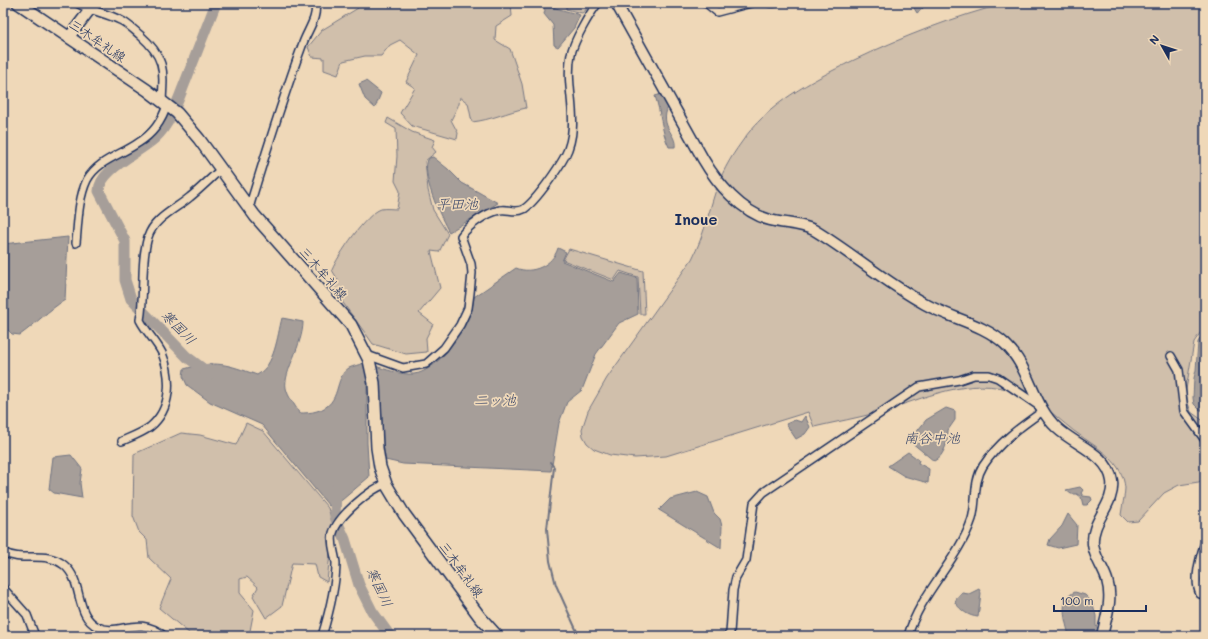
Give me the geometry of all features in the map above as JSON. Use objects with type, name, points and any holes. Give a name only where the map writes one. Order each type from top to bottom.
[{"type":"main road","name":"三木牟礼線","points":[[18,3],[169,106],[199,139],[249,208],[351,325],[368,357],[374,383],[376,441],[380,467],[385,481],[404,514],[480,617],[497,636]]},
{"type":"street","points":[[76,243],[82,195],[88,179],[100,165],[111,157],[138,144],[151,133],[164,116],[169,106],[164,76],[155,49],[120,20],[93,7],[77,3]]},
{"type":"street","points":[[249,208],[281,105],[305,37],[313,22],[316,11],[315,3]]},
{"type":"street","points":[[368,357],[403,368],[426,364],[451,338],[468,308],[472,273],[471,264],[461,236],[469,225],[501,209],[516,211],[523,209],[532,202],[554,174],[564,158],[572,136],[571,54],[598,3]]},
{"type":"street","points":[[616,3],[703,159],[716,180],[728,192],[762,217],[802,225],[814,230],[924,304],[994,335],[1013,352],[1041,409]]},
{"type":"street","points":[[706,3],[717,12],[751,3]]},
{"type":"street","points":[[69,37],[93,7]]},
{"type":"street","points":[[122,441],[149,427],[160,416],[166,404],[169,388],[162,354],[140,320],[144,301],[144,258],[148,236],[158,220],[189,198],[220,170]]},
{"type":"street","points":[[1171,356],[1179,370],[1184,411],[1205,440]]},
{"type":"street","points":[[727,636],[730,633],[733,590],[736,577],[746,560],[754,503],[764,492],[919,387],[959,380],[974,375],[990,375],[998,378],[1041,409],[1061,431],[1104,463],[1109,472],[1112,482],[1108,502],[1098,518],[1093,532],[1092,541],[1094,550],[1107,580],[1109,591],[1109,609],[1102,636]]},
{"type":"street","points":[[908,636],[917,614],[957,550],[971,520],[976,499],[976,478],[983,465],[1008,436],[1041,409]]},
{"type":"street","points":[[322,636],[328,614],[336,564],[332,541],[335,528],[363,498],[385,481]]},
{"type":"street","points":[[1205,542],[1199,566],[1198,590],[1200,594],[1205,596]]},
{"type":"street","points":[[3,552],[16,557],[50,558],[64,565],[71,572],[76,582],[88,621],[100,628],[108,629],[140,625],[158,631],[164,636]]},
{"type":"street","points":[[3,588],[27,616],[35,636]]},
{"type":"shaded area","points":[[358,3],[511,3],[512,16],[496,26],[495,40],[510,49],[522,84],[526,108],[486,120],[472,122],[468,103],[460,97],[459,104],[451,120],[458,133],[457,139],[412,126],[400,113],[415,88],[406,82],[419,55],[400,40],[390,45],[381,56],[365,56],[343,61],[338,75],[324,70],[324,58],[312,57],[308,47],[322,30],[358,8]]},
{"type":"shaded area","points":[[563,3],[587,3],[586,10],[582,13],[566,9],[566,5]]},
{"type":"shaded area","points":[[1007,3],[1205,3],[1205,326],[1194,342],[1186,390],[1191,412],[1205,422],[1205,481],[1179,485],[1164,493],[1138,521],[1128,522],[1121,515],[1125,491],[1123,479],[1120,471],[1109,457],[1035,400],[1017,392],[999,387],[964,387],[930,395],[879,412],[814,427],[808,412],[666,456],[635,458],[610,455],[594,449],[587,443],[583,436],[582,429],[588,411],[607,378],[692,259],[723,174],[733,155],[752,129],[777,105],[791,95],[806,85],[852,61],[928,28]]},
{"type":"shaded area","points":[[388,118],[412,132],[435,140],[432,147],[436,152],[425,161],[428,190],[433,210],[448,234],[439,252],[431,251],[440,288],[419,313],[433,324],[426,338],[427,352],[406,354],[373,344],[334,288],[338,280],[332,270],[340,255],[360,227],[375,212],[381,209],[397,209],[400,191],[395,181],[397,156],[396,129],[386,123]]},
{"type":"shaded area","points":[[569,249],[643,271],[645,314],[640,314],[638,277],[620,271],[614,280],[563,260]]},
{"type":"shaded area","points":[[246,423],[263,431],[328,508],[333,525],[327,537],[330,553],[327,582],[318,577],[315,564],[292,563],[282,606],[266,618],[253,596],[258,587],[247,577],[240,579],[240,593],[254,610],[249,636],[208,636],[199,633],[190,634],[159,608],[171,579],[149,558],[147,540],[139,532],[133,516],[134,454],[181,433],[200,435],[236,445]]},
{"type":"water","points":[[911,3],[923,3],[923,8],[917,13]]},
{"type":"water","points":[[545,5],[580,15],[574,28],[558,47],[554,45],[553,25],[544,14],[545,10],[543,6]]},
{"type":"water","points":[[366,81],[381,93],[375,108],[365,99],[359,84]]},
{"type":"water","points":[[662,94],[668,107],[666,120],[675,142],[675,147],[669,147],[666,141],[655,96]]},
{"type":"water","name":"平田池","points":[[433,157],[462,183],[498,203],[449,232],[432,195],[429,184],[427,165],[429,158]]},
{"type":"water","points":[[68,237],[65,300],[20,335],[12,334],[3,325],[3,244]]},
{"type":"water","name":"二ッ池","points":[[558,248],[566,252],[562,261],[614,282],[621,273],[637,278],[638,314],[619,323],[596,354],[582,390],[567,402],[559,423],[551,471],[403,464],[381,459],[372,365],[403,374],[414,374],[424,371],[444,355],[453,344],[468,319],[474,297],[516,268],[529,270],[547,264],[552,259]]},
{"type":"water","points":[[282,318],[303,322],[300,340],[287,374],[286,382],[288,395],[299,413],[312,412],[325,408],[331,403],[344,372],[349,368],[364,363],[367,376],[367,443],[369,477],[342,500],[329,506],[262,425],[210,402],[187,385],[183,376],[184,369],[213,364],[221,364],[237,368],[257,375],[268,365],[272,358]]},
{"type":"water","points":[[1205,331],[1205,410],[1200,410],[1194,404],[1194,378],[1198,342]]},
{"type":"water","name":"南谷中池","points":[[946,408],[955,411],[955,420],[948,430],[943,452],[938,459],[934,461],[911,442],[911,439],[926,420]]},
{"type":"water","points":[[805,416],[810,427],[805,434],[796,439],[786,424],[795,420],[801,422]]},
{"type":"water","points":[[908,452],[919,460],[918,463],[929,469],[928,483],[904,476],[888,466]]},
{"type":"water","points":[[71,455],[82,469],[80,483],[82,498],[54,493],[49,489],[53,457]]},
{"type":"water","points":[[1080,487],[1083,490],[1081,493],[1083,496],[1091,497],[1092,500],[1087,505],[1083,505],[1081,497],[1077,494],[1071,494],[1066,490]]},
{"type":"water","points":[[697,492],[708,497],[714,513],[720,519],[722,526],[721,548],[659,510],[670,499]]},
{"type":"water","points":[[1068,514],[1077,525],[1076,544],[1058,548],[1048,545],[1050,539],[1062,526]]},
{"type":"water","points":[[979,589],[981,593],[978,617],[971,616],[965,613],[955,603],[957,597],[962,593],[969,594]]},
{"type":"water","points":[[1075,592],[1085,595],[1092,602],[1096,616],[1096,626],[1102,633],[1087,636],[1069,636],[1064,605],[1069,595]]},
{"type":"waterway","name":"寒国川","points":[[210,374],[187,357],[131,299],[125,280],[125,241],[99,191],[101,183],[106,176],[121,162],[155,138],[170,118],[216,3]]},
{"type":"waterway","points":[[550,462],[554,467],[547,529],[550,561],[556,585],[579,636]]},
{"type":"waterway","name":"寒国川","points":[[336,489],[335,517],[345,539],[359,585],[372,611],[390,636]]},
{"type":"district","name":"Inoue","points":[[696,219]]}]
